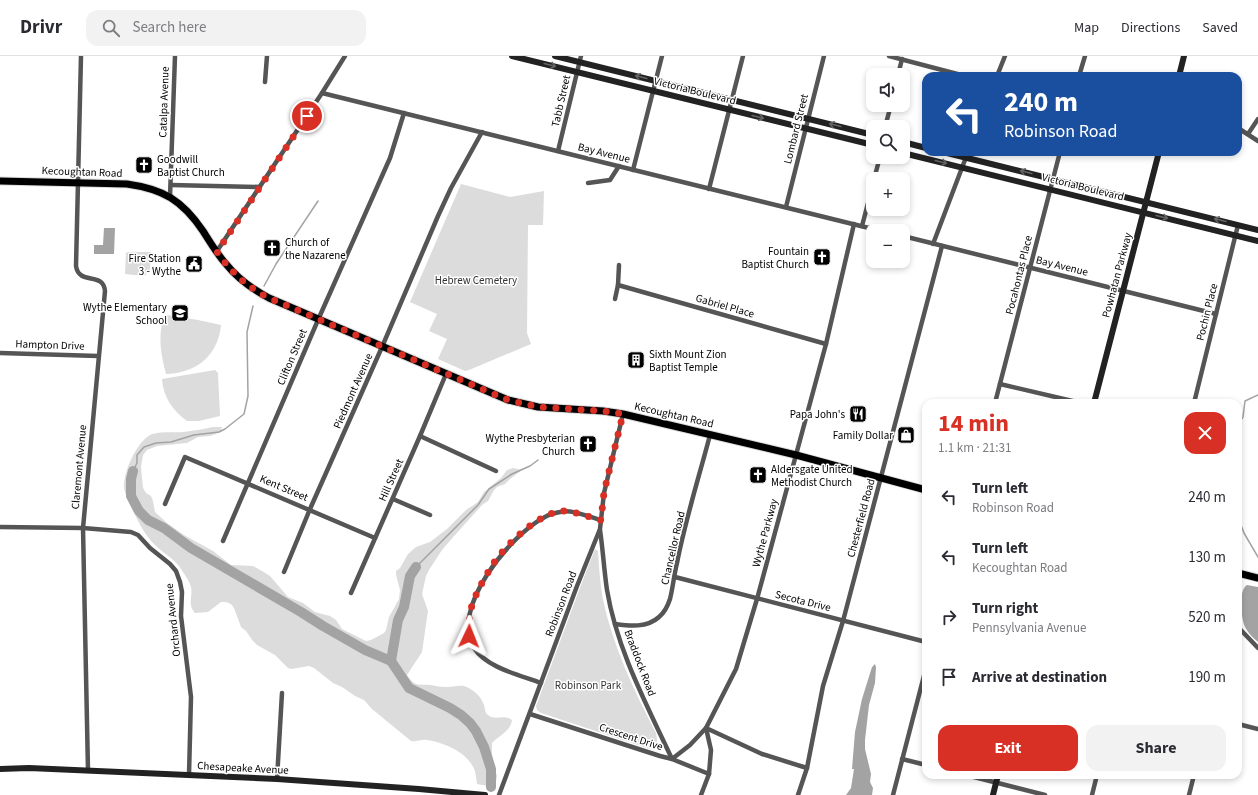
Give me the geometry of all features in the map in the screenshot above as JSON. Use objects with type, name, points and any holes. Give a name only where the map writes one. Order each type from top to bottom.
[{"type":"main road","name":"Victoria Boulevard","points":[[512,56],[866,143]]},
{"type":"main road","name":"Victoria Boulevard","points":[[555,56],[580,59],[656,81],[866,133]]},
{"type":"main road","points":[[1180,72],[1184,56]]},
{"type":"main road","points":[[910,144],[922,147]]},
{"type":"main road","name":"Victoria Boulevard","points":[[910,155],[1258,241]]},
{"type":"main road","name":"Victoria Boulevard","points":[[971,156],[1053,179],[1258,230]]},
{"type":"main road","name":"Powhatan Parkway","points":[[1095,399],[1158,156]]},
{"type":"main road","name":"Kecoughtan Road","points":[[0,181],[127,184],[147,187],[170,197],[186,210],[194,218],[233,273],[256,292],[318,320],[508,400],[524,405],[538,407],[603,411],[623,414],[796,455],[922,489]]},
{"type":"main road","points":[[1242,574],[1258,578]]},
{"type":"main road","name":"Chesapeake Avenue","points":[[0,769],[29,768],[277,779],[485,795]]},
{"type":"main road","points":[[993,795],[997,779]]},
{"type":"street","name":"Claremont Avenue","points":[[80,56],[77,183],[77,269],[82,277],[99,281],[104,288],[83,528],[88,771]]},
{"type":"street","name":"Catalpa Avenue","points":[[170,197],[174,56]]},
{"type":"street","points":[[265,82],[267,56]]},
{"type":"street","points":[[217,252],[345,56]]},
{"type":"street","points":[[633,170],[662,56]]},
{"type":"street","points":[[709,188],[743,56]]},
{"type":"street","name":"Lombard Street","points":[[786,208],[824,56]]},
{"type":"street","points":[[889,56],[950,72]]},
{"type":"street","points":[[998,72],[1004,56]]},
{"type":"street","points":[[1080,72],[1085,56]]},
{"type":"street","name":"Tabb Street","points":[[558,151],[580,59]]},
{"type":"street","points":[[900,68],[902,59]]},
{"type":"street","name":"Bay Avenue","points":[[322,93],[866,227]]},
{"type":"street","name":"Clifton Street","points":[[222,541],[390,158],[404,113]]},
{"type":"street","points":[[1248,134],[1258,119]]},
{"type":"street","points":[[1242,130],[1258,141]]},
{"type":"street","name":"Piedmont Avenue","points":[[284,572],[438,216],[451,188],[482,132]]},
{"type":"street","points":[[933,244],[967,156]]},
{"type":"street","name":"Pocahontas Place","points":[[996,399],[1059,156]]},
{"type":"street","points":[[588,182],[610,180],[620,166]]},
{"type":"street","points":[[171,185],[260,187]]},
{"type":"street","points":[[862,226],[866,211]]},
{"type":"street","name":"Wythe Parkway","points":[[706,728],[736,669],[757,599],[826,344],[854,224]]},
{"type":"street","name":"Pochin Place","points":[[1195,399],[1238,225]]},
{"type":"street","name":"Bay Avenue","points":[[910,238],[1216,314]]},
{"type":"street","name":"Chesterfield Road","points":[[798,795],[807,768],[823,686],[843,621],[942,246]]},
{"type":"street","points":[[615,298],[618,285],[619,266]]},
{"type":"street","name":"Gabriel Place","points":[[618,285],[826,344]]},
{"type":"street","name":"Hampton Drive","points":[[0,353],[98,356]]},
{"type":"street","name":"Hill Street","points":[[351,593],[446,374]]},
{"type":"street","points":[[1000,384],[1064,399]]},
{"type":"street","name":"Robinson Road","points":[[499,795],[600,529],[604,492],[623,414]]},
{"type":"street","name":"Chancellor Road","points":[[615,624],[628,626],[642,625],[652,622],[660,617],[666,609],[670,599],[677,563],[710,435]]},
{"type":"street","points":[[420,436],[496,471]]},
{"type":"street","name":"Kent Street","points":[[166,504],[185,456],[375,538]]},
{"type":"street","points":[[393,499],[430,515]]},
{"type":"street","points":[[541,683],[495,666],[478,653],[469,636],[468,621],[472,606],[493,564],[520,535],[533,524],[546,516],[562,511],[578,513],[601,520]]},
{"type":"street","name":"Orchard Avenue","points":[[0,527],[83,528],[127,531],[134,533],[170,564],[178,576],[182,592],[181,616],[191,696],[189,775]]},
{"type":"street","name":"Braddock Road","points":[[600,529],[607,591],[615,624],[638,685],[672,759]]},
{"type":"street","name":"Secota Drive","points":[[675,577],[922,641]]},
{"type":"street","points":[[1242,631],[1258,648]]},
{"type":"street","points":[[893,795],[922,683]]},
{"type":"street","points":[[277,779],[282,693]]},
{"type":"street","name":"Crescent Drive","points":[[530,714],[672,759],[690,745],[706,728]]},
{"type":"street","points":[[1242,725],[1258,729]]},
{"type":"street","points":[[706,728],[762,754],[807,768]]},
{"type":"street","points":[[702,795],[709,774],[711,750],[706,728]]},
{"type":"street","points":[[672,759],[709,774]]},
{"type":"street","points":[[902,759],[922,764]]},
{"type":"street","points":[[983,779],[1045,795]]},
{"type":"street","points":[[1092,795],[1096,779]]},
{"type":"street","points":[[1189,795],[1193,779]]},
{"type":"green space","name":"Hebrew Cemetery","points":[[461,184],[510,197],[544,191],[543,225],[528,225],[527,333],[531,344],[465,371],[438,359],[447,339],[429,331],[437,314],[410,302]]},
{"type":"green space","points":[[151,252],[150,271],[144,276],[125,274],[126,253]]},
{"type":"green space","points":[[167,315],[221,325],[215,346],[204,361],[187,370],[166,374],[160,340],[163,318]]},
{"type":"green space","points":[[215,370],[218,373],[220,416],[199,421],[187,421],[177,413],[167,398],[164,392],[162,379]]},
{"type":"green space","points":[[213,427],[222,427],[221,432],[210,436],[198,437],[187,443],[157,446],[147,450],[143,455],[141,467],[143,488],[146,493],[151,496],[155,512],[184,535],[213,551],[231,565],[253,566],[262,571],[270,576],[288,597],[303,603],[315,612],[330,616],[336,620],[342,629],[366,641],[384,633],[386,630],[389,617],[399,599],[400,590],[396,571],[400,568],[408,554],[416,547],[430,542],[447,529],[466,510],[478,502],[484,492],[501,478],[507,470],[513,468],[522,470],[505,484],[494,490],[488,501],[482,505],[442,550],[429,570],[422,594],[428,611],[422,652],[407,675],[417,684],[444,687],[467,687],[476,693],[481,699],[488,715],[491,717],[509,718],[512,720],[507,730],[492,743],[492,755],[497,776],[495,787],[477,784],[476,774],[473,767],[464,755],[458,751],[433,741],[411,741],[372,709],[364,700],[333,683],[314,668],[309,666],[291,669],[288,668],[275,655],[257,645],[253,641],[241,627],[231,604],[221,602],[208,612],[195,613],[191,607],[191,587],[187,579],[179,566],[155,545],[145,533],[127,498],[124,482],[128,467],[135,451],[150,435],[187,432]]},
{"type":"green space","name":"Robinson Park","points":[[595,549],[598,551],[603,600],[612,634],[625,668],[656,733],[657,742],[655,748],[650,749],[541,713],[537,710],[536,706]]},
{"type":"shaded area","points":[[104,228],[115,228],[114,254],[94,254],[94,245],[103,245]]},
{"type":"shaded area","points":[[1247,585],[1258,587],[1258,642],[1246,629],[1242,618],[1242,593]]},
{"type":"shaded area","points":[[875,664],[875,683],[869,705],[865,740],[865,749],[871,774],[870,782],[873,788],[872,795],[846,795],[851,788],[854,769],[852,769],[855,732],[862,699],[872,667]]},
{"type":"waterway","points":[[264,286],[276,264],[318,201]]},
{"type":"waterway","points":[[133,471],[137,463],[137,455],[144,447],[156,443],[171,442],[194,435],[219,432],[244,414],[248,396],[247,332],[253,306]]},
{"type":"waterway","points":[[1242,418],[1245,401],[1258,395]]},
{"type":"waterway","points":[[416,567],[478,505],[489,489],[538,460]]},
{"type":"waterway","points":[[133,471],[131,479],[131,496],[139,511],[148,520],[164,528],[191,548],[323,626],[365,650],[391,661],[409,688],[461,715],[476,731],[484,747],[491,769],[491,787]]},
{"type":"waterway","points":[[1242,528],[1258,557]]},
{"type":"waterway","points":[[391,661],[398,620],[404,607],[410,576],[416,567]]},
{"type":"place","name":"Goodwill Baptist Church","points":[[144,165]]},
{"type":"place","name":"Church of the Nazarene","points":[[272,248]]},
{"type":"place","name":"Fountain Baptist Church","points":[[822,257]]},
{"type":"place","name":"Fire Station 3 - Wythe","points":[[194,264]]},
{"type":"place","name":"Wythe Elementary School","points":[[180,313]]},
{"type":"place","name":"Sixth Mount Zion Baptist Temple","points":[[636,360]]},
{"type":"place","name":"Papa John's","points":[[858,414]]},
{"type":"place","name":"Family Dollar","points":[[906,435]]},
{"type":"place","name":"Wythe Presbyterian Church","points":[[588,444]]},
{"type":"place","name":"Aldersgate United Methodist Church","points":[[758,475]]},
{"type":"route","points":[[307,116],[217,252],[233,273],[256,292],[508,400],[524,405],[538,407],[603,411],[623,414],[604,492],[601,520],[578,513],[562,511],[546,516],[533,524],[520,535],[493,564],[478,592],[468,621],[469,636]]}]
